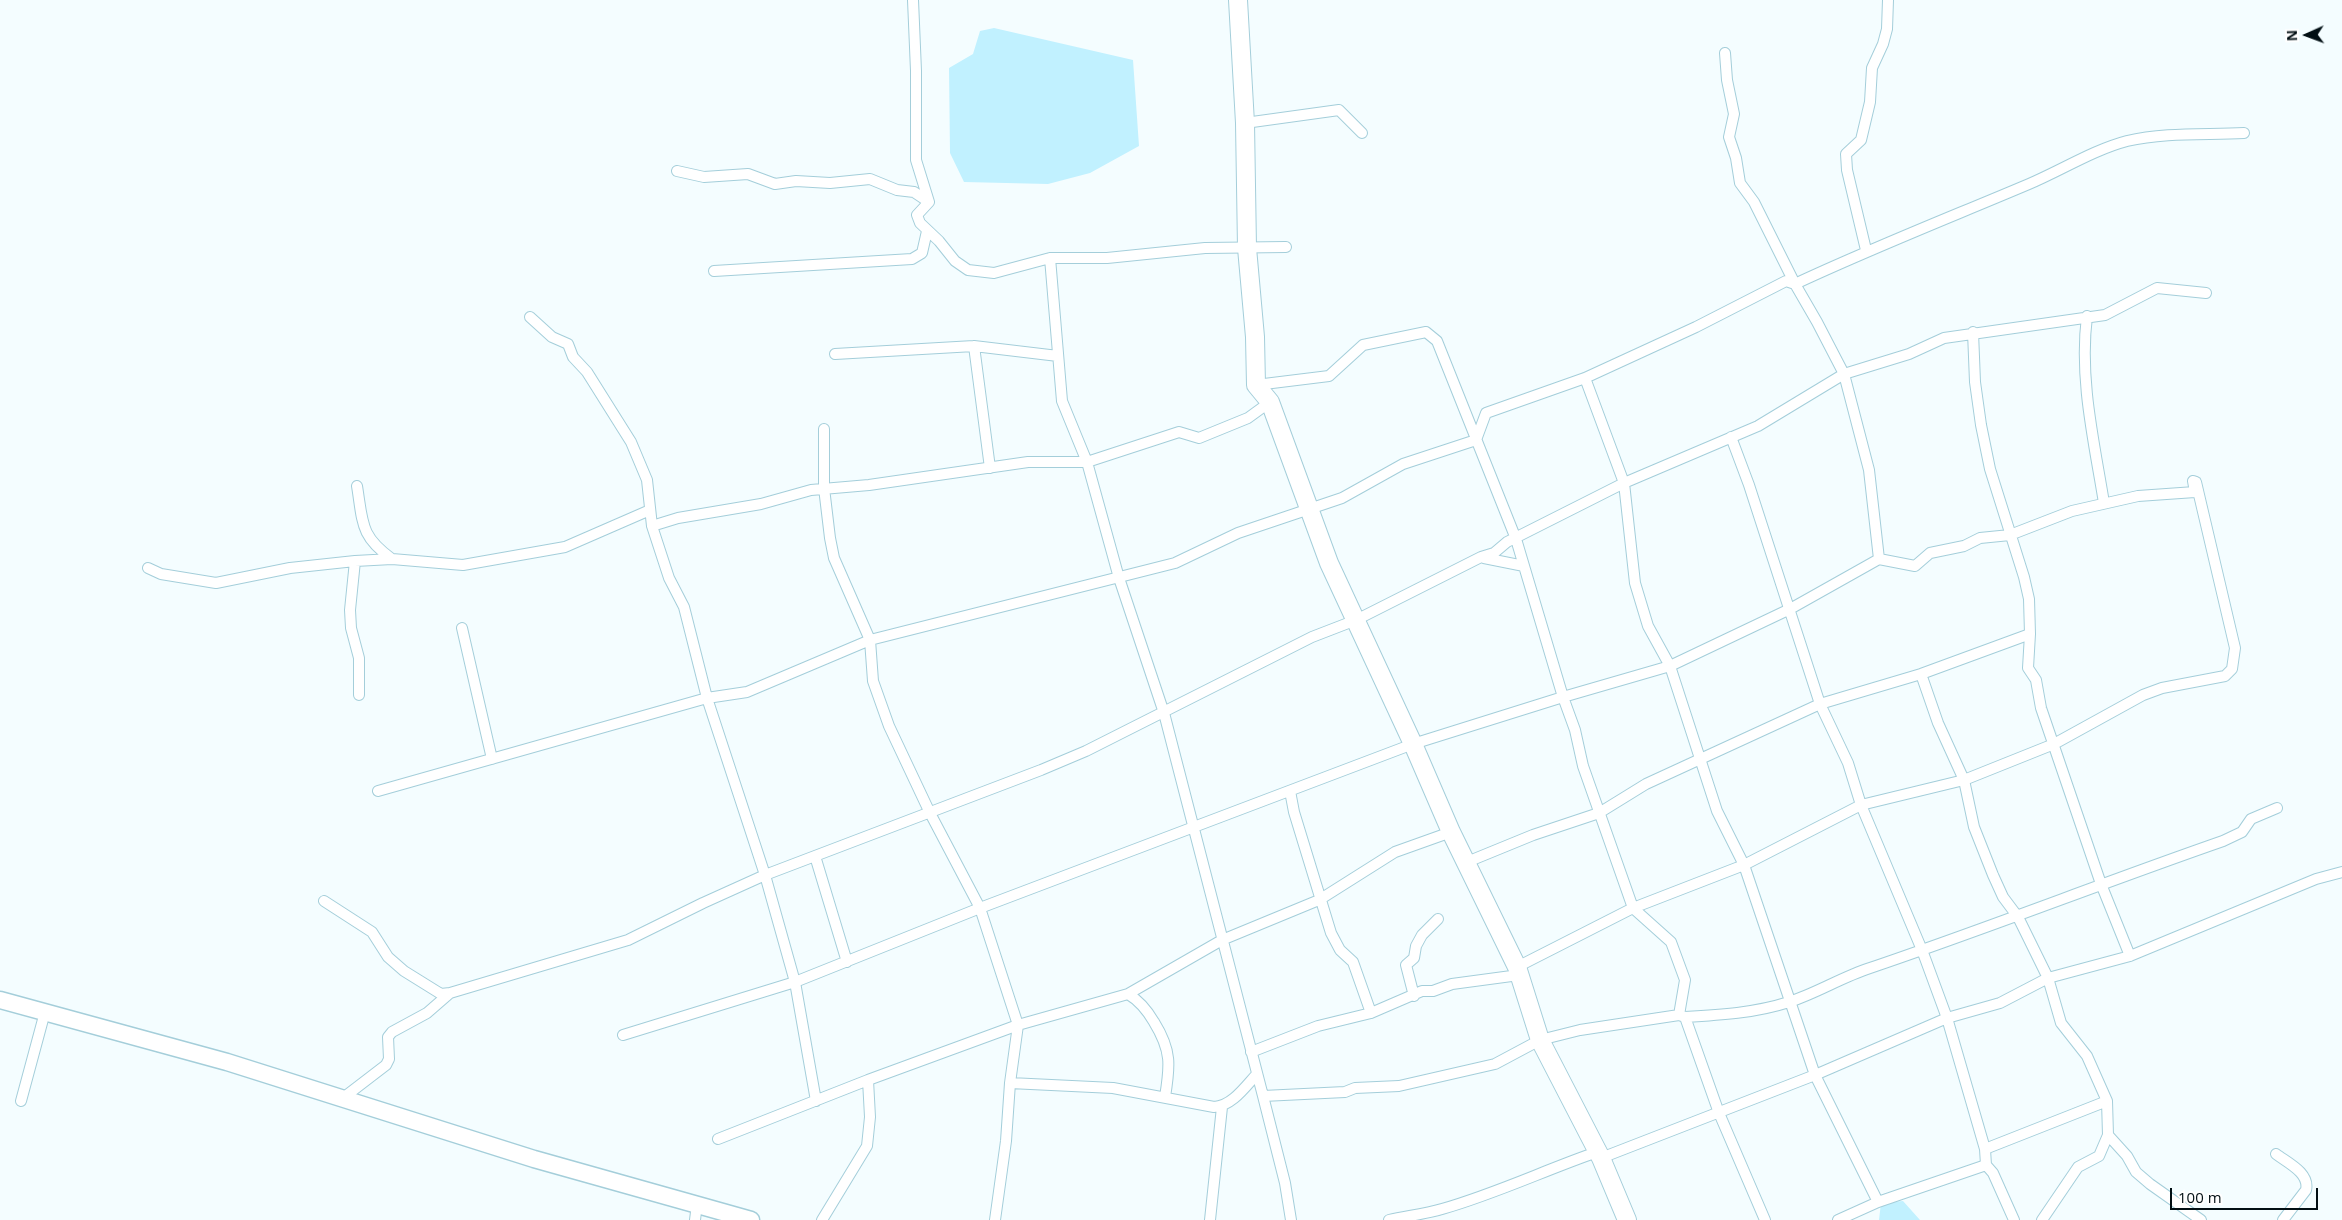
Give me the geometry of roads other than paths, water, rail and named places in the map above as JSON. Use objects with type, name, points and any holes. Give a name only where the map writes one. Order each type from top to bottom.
[{"type":"highway","points":[[1238,0],[1245,123],[1247,248],[1255,337],[1256,385],[1270,402],[1329,562],[1413,744],[1451,832],[1518,971],[1540,1040],[1599,1155],[1624,1218]]},
{"type":"main road","points":[[0,1000],[226,1062],[344,1098],[696,1212],[751,1220]]},
{"type":"street","points":[[913,0],[916,71],[916,160],[929,202]]},
{"type":"street","points":[[1866,250],[1847,170],[1846,154],[1861,140],[1870,102],[1872,68],[1883,44],[1887,28],[1888,0]]},
{"type":"street","points":[[1725,53],[1727,80],[1734,114],[1729,137],[1736,158],[1740,183],[1754,202],[1795,284],[1818,322],[1844,374],[1869,470],[1879,559]]},
{"type":"street","points":[[1245,123],[1339,110],[1362,133]]},
{"type":"street","points":[[1476,440],[1486,413],[1585,378],[1696,328],[1786,282],[1795,284],[1866,250],[2032,183],[2100,150],[2152,136],[2244,133]]},
{"type":"street","points":[[677,171],[704,177],[748,174],[775,184],[796,181],[830,183],[870,179],[897,190],[914,192],[929,202]]},
{"type":"street","points":[[929,202],[917,214],[920,223],[927,232],[939,241],[954,262],[968,270],[994,273],[1050,258],[1107,258],[1205,248],[1286,247]]},
{"type":"street","points":[[714,271],[912,259],[922,253],[927,232]]},
{"type":"street","points":[[1050,258],[1062,401],[1087,462],[1119,578],[1164,713],[1285,1183],[1291,1220]]},
{"type":"street","points":[[324,900],[372,932],[388,957],[404,971],[441,994],[450,993],[628,940],[703,903],[766,875],[1041,770],[1164,713],[1312,637],[1356,620],[1481,557],[1494,553],[1516,539],[1624,483],[1758,426],[1844,374],[1909,354],[1944,338],[1973,332],[2105,315],[2115,312],[2157,288],[2206,293]]},
{"type":"street","points":[[2087,316],[2084,340],[2085,374],[2104,503]]},
{"type":"street","points":[[530,317],[552,337],[568,344],[573,357],[587,372],[614,414],[638,456],[647,480],[652,526],[669,578],[684,607],[707,698],[766,875],[795,982],[816,1101]]},
{"type":"street","points":[[1256,385],[1329,376],[1363,345],[1426,332],[1437,341],[1516,539],[1563,697],[1575,730],[1583,766],[1633,908],[1672,942],[1685,980],[1682,1016],[1719,1113],[1765,1220]]},
{"type":"street","points":[[1973,332],[1975,382],[1990,469],[2024,577],[2029,599],[2030,634],[2028,668],[2036,680],[2042,708],[2101,884],[2130,956]]},
{"type":"street","points":[[835,354],[974,346],[1058,356]]},
{"type":"street","points":[[974,346],[990,468]]},
{"type":"street","points":[[1585,378],[1624,483],[1635,583],[1648,626],[1670,666],[1717,811],[1744,866],[1815,1075],[1878,1202]]},
{"type":"street","points":[[652,526],[678,518],[762,504],[824,488],[869,485],[1028,462],[1087,462],[1179,432],[1199,438],[1248,418],[1270,402]]},
{"type":"street","points":[[824,429],[824,488],[834,558],[870,640],[872,681],[881,706],[930,813],[980,908],[1018,1024],[1010,1083],[1006,1142],[995,1220]]},
{"type":"street","points":[[1731,437],[1790,609],[1820,704],[1848,763],[1861,805],[1922,950],[1947,1018],[1985,1150],[1986,1165],[1993,1172],[2014,1220]]},
{"type":"street","points":[[378,791],[707,698],[747,692],[870,640],[1175,563],[1238,533],[1342,498],[1403,464],[1476,440]]},
{"type":"street","points":[[623,1034],[795,982],[980,908],[1413,744],[1670,666],[1790,609],[1879,559],[1915,566],[1930,553],[1964,546],[1980,538],[2010,535],[2072,511],[2138,496],[2195,492],[2193,481],[2196,482],[2235,648],[2232,669],[2225,676],[2162,688],[2143,695],[2054,744],[1964,780],[1861,805],[1744,866],[1633,908],[1518,971],[1452,984],[1432,991],[1422,991],[1371,1013],[1318,1026],[1251,1052]]},
{"type":"street","points":[[357,486],[366,534],[373,544],[392,559]]},
{"type":"street","points":[[148,568],[161,574],[216,583],[290,568],[392,559],[463,565],[565,547],[650,510]]},
{"type":"street","points":[[1481,557],[1524,566]]},
{"type":"street","points":[[355,562],[350,610],[351,628],[359,658],[360,695]]},
{"type":"street","points":[[462,628],[492,758]]},
{"type":"street","points":[[1467,862],[1533,835],[1598,813],[1646,784],[1820,704],[1921,674],[2030,634]]},
{"type":"street","points":[[1921,674],[1938,723],[1964,780],[1974,827],[2003,897],[2018,917],[2048,978],[2061,1024],[2087,1056],[2107,1101],[2108,1135],[2099,1156],[2078,1167],[2042,1220]]},
{"type":"street","points":[[1290,791],[1294,812],[1319,900],[1335,943],[1352,962],[1371,1013]]},
{"type":"street","points":[[1263,1096],[1345,1092],[1355,1088],[1398,1086],[1495,1064],[1540,1040],[1580,1030],[1682,1016],[1742,1013],[1790,1002],[1850,974],[2018,917],[2101,884],[2223,840],[2242,832],[2251,819],[2277,808]]},
{"type":"street","points":[[718,1139],[1018,1024],[1128,994],[1222,940],[1319,900],[1396,852],[1451,832]]},
{"type":"street","points":[[816,856],[847,962]]},
{"type":"street","points":[[1389,1220],[1441,1209],[1719,1113],[1815,1075],[1947,1018],[2000,1003],[2048,978],[2130,956],[2316,879],[2342,872]]},
{"type":"street","points":[[1414,996],[1406,965],[1414,958],[1416,946],[1422,935],[1438,919]]},
{"type":"street","points":[[344,1098],[389,1060],[388,1037],[392,1032],[427,1013],[450,993]]},
{"type":"street","points":[[1128,994],[1139,1001],[1166,1044],[1170,1071],[1165,1097]]},
{"type":"street","points":[[21,1101],[44,1012]]},
{"type":"street","points":[[1010,1083],[1113,1088],[1222,1107],[1233,1099],[1257,1074]]},
{"type":"street","points":[[822,1220],[867,1146],[870,1118],[868,1080]]},
{"type":"street","points":[[1985,1150],[2107,1101]]},
{"type":"street","points":[[1210,1220],[1222,1107]]},
{"type":"street","points":[[2108,1135],[2136,1172],[2186,1216],[2201,1220]]},
{"type":"street","points":[[2276,1154],[2305,1176],[2307,1185],[2306,1190],[2283,1220]]},
{"type":"street","points":[[1838,1220],[1878,1202],[1986,1165]]}]
